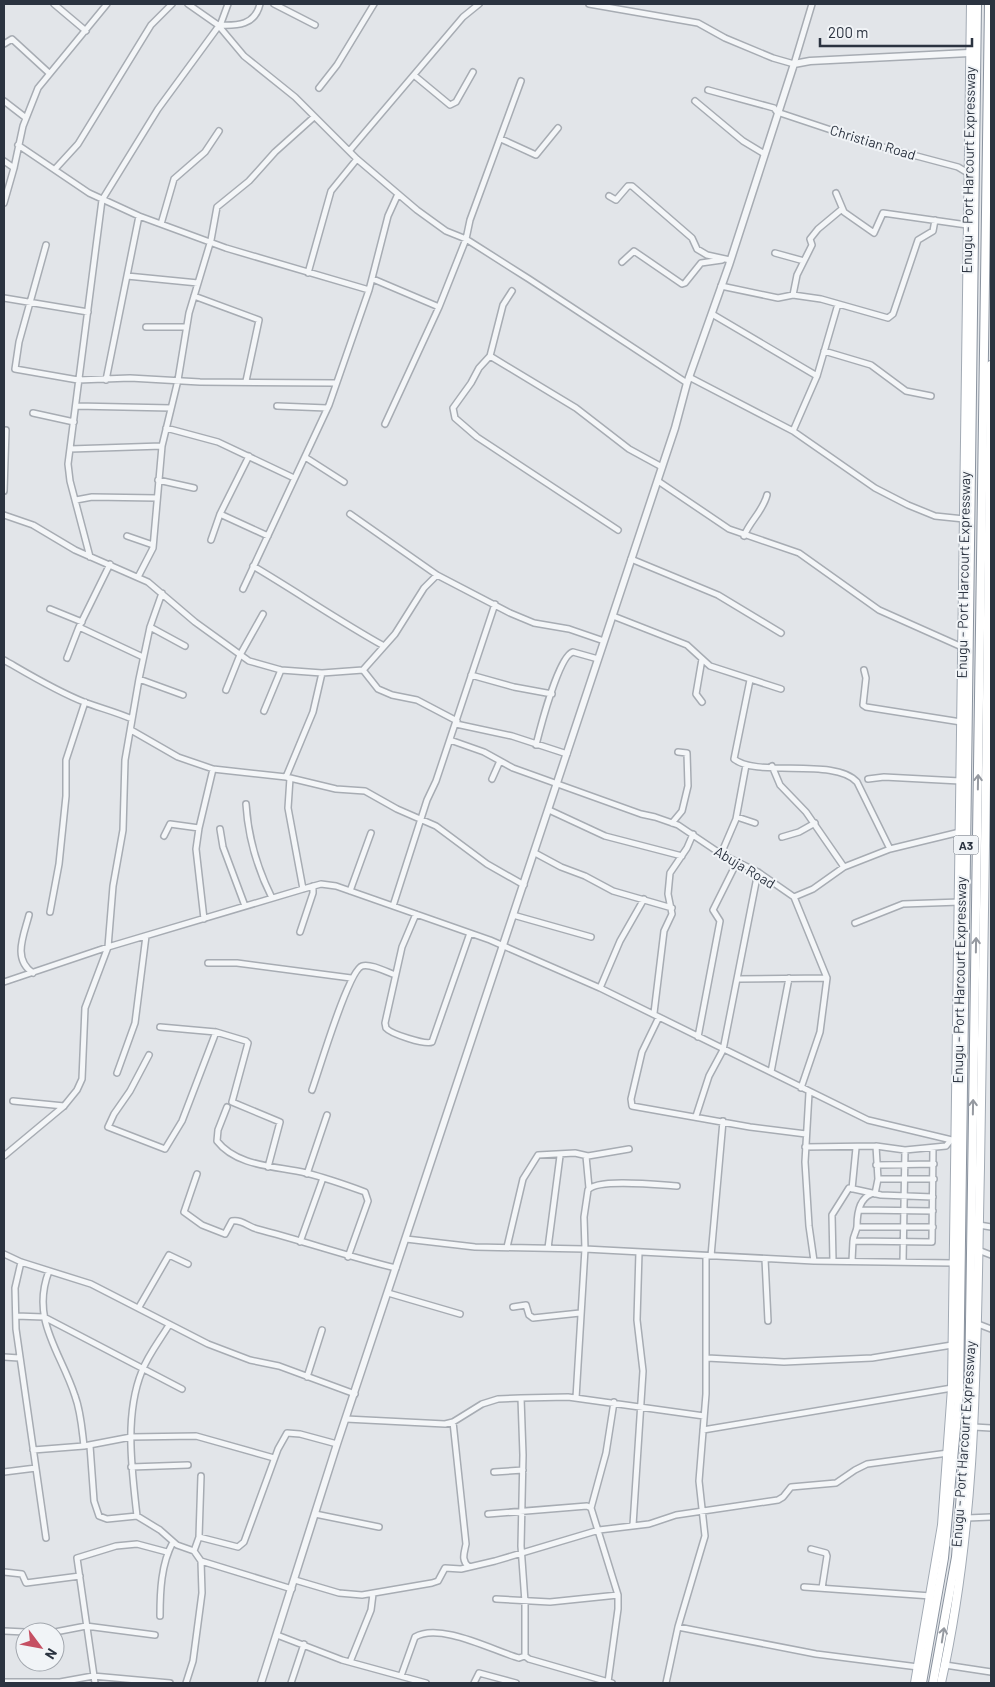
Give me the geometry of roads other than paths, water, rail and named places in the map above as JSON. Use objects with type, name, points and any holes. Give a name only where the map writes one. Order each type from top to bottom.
[{"type":"main road","name":"Enugu - Port Harcourt Expressway","points":[[915,1683],[942,1525],[952,1388],[953,1141],[960,902],[971,4]]},
{"type":"main road","name":"Enugu - Port Harcourt Expressway","points":[[922,1683],[944,1558],[959,1395],[977,4]]},
{"type":"main road","name":"Enugu - Port Harcourt Expressway","points":[[933,1683],[956,1557],[969,1392],[989,4]]},
{"type":"main road","name":"Enugu - Port Harcourt Expressway","points":[[941,1683],[967,1518],[974,1427],[978,1324],[989,730],[991,365]]},
{"type":"street","points":[[54,4],[86,31]]},
{"type":"street","points":[[4,203],[14,168],[18,145],[38,88],[107,4]]},
{"type":"street","points":[[56,168],[78,144],[152,25],[172,4]]},
{"type":"street","points":[[188,4],[218,25],[244,56],[295,97],[357,159],[446,231],[466,239],[688,380],[793,431],[875,488],[935,516],[964,519]]},
{"type":"street","points":[[90,557],[68,473],[78,380],[102,200],[158,109],[218,25],[228,4]]},
{"type":"street","points":[[218,25],[235,26],[249,22],[260,4]]},
{"type":"street","points":[[274,4],[316,25]]},
{"type":"street","points":[[319,88],[337,66],[374,4]]},
{"type":"street","points":[[350,150],[415,76],[463,17],[479,4]]},
{"type":"street","points":[[588,4],[698,23],[725,38],[773,58],[794,64],[810,61],[969,53]]},
{"type":"street","points":[[261,1683],[502,946],[658,481],[688,380],[730,260],[812,4]]},
{"type":"street","points":[[4,44],[12,39],[49,73]]},
{"type":"street","points":[[415,76],[450,105],[456,102],[473,72]]},
{"type":"street","points":[[385,424],[439,307],[466,239],[470,220],[521,81]]},
{"type":"street","name":"Christian Road","points":[[708,90],[774,108],[777,112],[879,146],[958,167],[968,173]]},
{"type":"street","points":[[4,101],[26,118]]},
{"type":"street","points":[[696,101],[743,141],[763,153]]},
{"type":"street","points":[[138,577],[153,545],[162,446],[178,380],[186,327],[211,240],[217,207],[249,181],[275,152],[314,117]]},
{"type":"street","points":[[501,139],[536,155],[558,128]]},
{"type":"street","points":[[161,224],[174,179],[205,152],[218,131]]},
{"type":"street","points":[[18,145],[56,168],[102,200],[139,216],[211,240],[226,248],[369,290]]},
{"type":"street","points":[[308,272],[332,191],[357,159]]},
{"type":"street","points":[[4,161],[14,168]]},
{"type":"street","points":[[609,196],[616,200],[628,186],[632,186],[692,238],[697,249],[707,255],[730,260]]},
{"type":"street","points":[[836,193],[842,209],[874,233],[884,212],[967,225]]},
{"type":"street","points":[[243,589],[327,408],[373,279],[388,216],[398,194]]},
{"type":"street","points":[[794,296],[797,275],[812,245],[810,239],[842,209]]},
{"type":"street","points":[[106,380],[139,216]]},
{"type":"street","points":[[721,286],[778,298],[794,296],[838,304],[884,318],[893,314],[918,240],[933,231],[935,220]]},
{"type":"street","points":[[46,245],[19,342],[15,369],[78,380],[336,383]]},
{"type":"street","points":[[622,262],[634,251],[682,284],[685,284],[700,263],[730,260]]},
{"type":"street","points":[[775,253],[804,261]]},
{"type":"street","points":[[126,276],[198,283]]},
{"type":"street","points":[[373,279],[439,307]]},
{"type":"street","points":[[512,291],[503,305],[490,356],[479,368],[453,408],[455,418],[497,452],[618,530]]},
{"type":"street","points":[[194,296],[259,320],[246,381]]},
{"type":"street","points":[[4,298],[88,312]]},
{"type":"street","points":[[793,431],[817,376],[838,304]]},
{"type":"street","points":[[712,314],[817,376]]},
{"type":"street","points":[[146,327],[186,327]]},
{"type":"street","points":[[824,351],[871,365],[906,391],[932,396]]},
{"type":"street","points":[[490,356],[576,408],[629,449],[662,467]]},
{"type":"street","points":[[76,406],[171,408]]},
{"type":"street","points":[[277,406],[327,408]]},
{"type":"street","points":[[33,414],[74,422]]},
{"type":"street","points":[[166,428],[218,442],[294,478]]},
{"type":"street","points":[[4,490],[6,430]]},
{"type":"street","points":[[70,449],[162,446]]},
{"type":"street","points":[[211,540],[220,514],[249,456]]},
{"type":"street","points":[[305,457],[344,482]]},
{"type":"street","points":[[158,480],[194,488]]},
{"type":"street","points":[[658,481],[729,529],[744,536],[799,553],[879,610],[962,646]]},
{"type":"street","points":[[744,536],[747,528],[762,508],[767,496]]},
{"type":"street","points":[[76,500],[92,497],[157,498]]},
{"type":"street","points":[[220,514],[268,536]]},
{"type":"street","points":[[350,514],[438,575],[495,604],[534,623],[569,629],[604,641]]},
{"type":"street","points":[[4,515],[33,525],[90,557],[138,577],[162,593],[196,622],[240,655],[265,667],[281,670],[322,673],[363,670],[409,614],[430,581],[438,575]]},
{"type":"street","points":[[127,536],[153,545]]},
{"type":"street","points":[[631,559],[718,595],[781,633]]},
{"type":"street","points":[[67,658],[80,625],[110,564]]},
{"type":"street","points":[[253,566],[292,588],[336,619],[384,646]]},
{"type":"street","points":[[4,1156],[64,1106],[77,1090],[82,1079],[85,1008],[108,947],[114,886],[123,830],[123,782],[132,718],[150,627],[162,593]]},
{"type":"street","points":[[393,906],[421,818],[457,722],[495,604]]},
{"type":"street","points":[[50,609],[143,657]]},
{"type":"street","points":[[226,690],[240,655],[263,614]]},
{"type":"street","points":[[613,616],[687,645],[710,666],[782,689]]},
{"type":"street","points":[[150,627],[185,646]]},
{"type":"street","points":[[536,745],[555,682],[569,653],[598,659]]},
{"type":"street","points":[[4,660],[45,684],[85,702],[132,718]]},
{"type":"street","points":[[702,660],[696,694],[702,702]]},
{"type":"street","points":[[264,711],[281,670]]},
{"type":"street","points":[[363,670],[378,689],[392,695],[417,700],[457,722],[512,736],[567,754]]},
{"type":"street","points":[[864,670],[866,678],[863,705],[866,707],[961,722]]},
{"type":"street","points":[[303,889],[288,808],[288,777],[313,712],[322,673]]},
{"type":"street","points":[[471,675],[514,687],[552,694]]},
{"type":"street","points":[[139,679],[183,695]]},
{"type":"street","points":[[750,680],[734,759],[746,765],[843,772],[850,776],[857,782],[890,849]]},
{"type":"street","points":[[50,912],[59,864],[66,796],[66,760],[85,702]]},
{"type":"street","points":[[131,730],[178,757],[213,769],[288,777],[336,789],[365,791],[397,809],[421,818],[452,837],[487,864],[524,884]]},
{"type":"street","name":"Abuja Road","points":[[450,740],[484,752],[500,761],[641,814],[672,822],[721,854],[758,872],[794,897]]},
{"type":"street","points":[[672,822],[682,810],[688,786],[687,753],[678,752]]},
{"type":"street","points":[[492,779],[500,761]]},
{"type":"street","points":[[721,854],[737,817],[746,765]]},
{"type":"street","points":[[772,766],[780,785],[815,823],[844,867]]},
{"type":"street","points":[[204,919],[196,849],[213,769]]},
{"type":"street","points":[[868,779],[884,777],[960,781]]},
{"type":"street","points":[[246,804],[252,842],[265,885],[272,898]]},
{"type":"street","points":[[549,810],[600,834],[682,856]]},
{"type":"street","points":[[737,817],[755,823]]},
{"type":"street","points":[[782,837],[799,832],[815,823]]},
{"type":"street","points":[[164,836],[170,824],[199,828]]},
{"type":"street","points":[[220,829],[223,848],[245,906]]},
{"type":"street","points":[[801,1088],[820,1032],[827,978],[794,897],[812,889],[844,867],[890,849],[960,832]]},
{"type":"street","points":[[350,891],[371,833]]},
{"type":"street","points":[[654,1014],[664,931],[672,908],[668,894],[670,873],[682,856],[693,834]]},
{"type":"street","points":[[534,853],[613,891],[672,908]]},
{"type":"street","points":[[698,1037],[720,921],[713,910],[737,862]]},
{"type":"street","points":[[696,1116],[709,1076],[723,1050],[758,872]]},
{"type":"street","points":[[4,982],[108,947],[321,884],[350,891],[470,932],[600,988],[771,1072],[809,1093],[868,1120],[953,1141]]},
{"type":"street","points":[[300,932],[313,893],[313,886]]},
{"type":"street","points":[[600,988],[620,941],[644,899]]},
{"type":"street","points":[[855,923],[903,904],[960,902]]},
{"type":"street","points":[[416,914],[402,947],[386,1028],[389,1031],[415,1041],[431,1044],[470,932]]},
{"type":"street","points":[[29,915],[20,954],[22,963],[33,972]]},
{"type":"street","points":[[513,915],[591,937]]},
{"type":"street","points":[[118,1073],[135,1022],[146,936]]},
{"type":"street","points":[[208,963],[237,962],[351,978]]},
{"type":"street","points":[[312,1090],[351,978],[360,967],[365,965],[395,975]]},
{"type":"street","points":[[738,978],[827,978]]},
{"type":"street","points":[[771,1072],[790,978]]},
{"type":"street","points":[[659,1017],[642,1052],[630,1103],[636,1108],[806,1134]]},
{"type":"street","points":[[160,1027],[216,1032],[243,1039],[248,1043],[232,1102],[280,1122],[268,1167]]},
{"type":"street","points":[[148,1054],[130,1091],[114,1114],[108,1127],[165,1149],[182,1121],[216,1032]]},
{"type":"street","points":[[809,1093],[805,1147],[809,1226],[814,1261]]},
{"type":"street","points":[[12,1101],[64,1106]]},
{"type":"street","points":[[227,1107],[218,1130],[217,1141],[231,1154],[268,1167],[323,1178],[365,1192],[368,1196],[366,1206],[348,1257]]},
{"type":"street","points":[[307,1174],[326,1115]]},
{"type":"street","points":[[666,1683],[678,1627],[706,1536],[698,1481],[707,1358],[709,1256],[723,1121]]},
{"type":"street","points":[[805,1147],[856,1148],[876,1146],[904,1150],[946,1146],[953,1141]]},
{"type":"street","points":[[874,1194],[878,1179],[876,1146]]},
{"type":"street","points":[[852,1189],[856,1148]]},
{"type":"street","points":[[853,1241],[931,1243],[933,1228],[934,1148]]},
{"type":"street","points":[[507,1247],[523,1179],[538,1155],[575,1153],[586,1156],[629,1149]]},
{"type":"street","points":[[903,1262],[904,1150]]},
{"type":"street","points":[[548,1248],[560,1156]]},
{"type":"street","points":[[576,1398],[585,1249],[584,1217],[589,1188],[586,1156]]},
{"type":"street","points":[[876,1165],[904,1163],[934,1164]]},
{"type":"street","points":[[197,1174],[185,1208],[185,1215],[222,1235],[225,1234],[234,1220],[348,1257],[396,1268]]},
{"type":"street","points":[[300,1242],[323,1178]]},
{"type":"street","points":[[878,1179],[934,1179]]},
{"type":"street","points":[[589,1188],[621,1184],[677,1186]]},
{"type":"street","points":[[834,1261],[832,1215],[848,1189],[874,1194],[933,1197]]},
{"type":"street","points":[[852,1261],[853,1241],[857,1227],[856,1215],[865,1197],[874,1194]]},
{"type":"street","points":[[859,1210],[933,1212]]},
{"type":"street","points":[[979,1225],[991,1227]]},
{"type":"street","points":[[857,1227],[933,1228]]},
{"type":"street","points":[[406,1239],[475,1247],[585,1249],[814,1261],[953,1264]]},
{"type":"street","points":[[978,1250],[991,1255]]},
{"type":"street","points":[[633,1525],[643,1372],[637,1320],[639,1252]]},
{"type":"street","points":[[4,1254],[21,1262],[91,1284],[208,1344],[355,1394]]},
{"type":"street","points":[[139,1307],[169,1255],[188,1264]]},
{"type":"street","points":[[765,1259],[768,1321]]},
{"type":"street","points":[[21,1262],[15,1288],[19,1358],[46,1538]]},
{"type":"street","points":[[49,1271],[42,1288],[44,1317],[47,1330],[76,1397],[87,1446],[94,1501],[99,1516],[107,1519],[137,1516],[160,1530],[173,1542],[194,1551],[201,1561],[202,1593],[193,1661],[186,1683]]},
{"type":"street","points":[[388,1294],[460,1314]]},
{"type":"street","points":[[513,1307],[526,1305],[529,1315],[533,1318],[580,1313]]},
{"type":"street","points":[[16,1316],[44,1317],[182,1389]]},
{"type":"street","points":[[978,1324],[991,1328]]},
{"type":"street","points":[[137,1516],[131,1467],[131,1437],[136,1392],[142,1369],[169,1325]]},
{"type":"street","points":[[307,1377],[322,1330]]},
{"type":"street","points":[[707,1358],[784,1362],[872,1358],[952,1345]]},
{"type":"street","points":[[4,1357],[19,1358]]},
{"type":"street","points":[[703,1430],[952,1388]]},
{"type":"street","points":[[346,1419],[445,1424],[453,1422],[482,1404],[498,1399],[521,1398],[576,1398],[704,1416]]},
{"type":"street","points":[[521,1398],[524,1470],[525,1656]]},
{"type":"street","points":[[525,1656],[529,1659],[610,1683],[618,1595],[591,1508],[600,1480],[614,1402]]},
{"type":"street","points":[[453,1422],[466,1544],[462,1557],[464,1563],[469,1567]]},
{"type":"street","points":[[974,1427],[991,1428]]},
{"type":"street","points":[[199,1537],[241,1546],[274,1458],[287,1433],[300,1434],[338,1444]]},
{"type":"street","points":[[33,1450],[87,1446],[131,1437],[196,1436],[274,1458]]},
{"type":"street","points":[[295,1580],[347,1595],[373,1594],[438,1581],[445,1568],[469,1567],[523,1554],[599,1530],[649,1524],[676,1514],[778,1500],[791,1487],[836,1483],[868,1464],[948,1453]]},
{"type":"street","points":[[131,1467],[188,1465]]},
{"type":"street","points":[[4,1472],[36,1468]]},
{"type":"street","points":[[494,1472],[524,1470]]},
{"type":"street","points":[[194,1551],[199,1537],[201,1476]]},
{"type":"street","points":[[488,1514],[587,1506],[591,1508]]},
{"type":"street","points":[[315,1514],[379,1527]]},
{"type":"street","points":[[967,1518],[991,1517]]},
{"type":"street","points":[[160,1616],[160,1592],[167,1552],[173,1542]]},
{"type":"street","points":[[95,1683],[77,1557],[104,1549],[141,1544],[167,1552]]},
{"type":"street","points":[[811,1549],[820,1551],[827,1556],[822,1588]]},
{"type":"street","points":[[201,1561],[292,1589]]},
{"type":"street","points":[[4,1572],[22,1574],[23,1580],[26,1583],[80,1576]]},
{"type":"street","points":[[804,1587],[931,1596]]},
{"type":"street","points":[[350,1662],[371,1610],[373,1594]]},
{"type":"street","points":[[496,1599],[550,1602],[618,1595]]},
{"type":"street","points":[[65,1630],[86,1626],[155,1635]]},
{"type":"street","points":[[678,1627],[816,1654],[918,1667]]},
{"type":"street","points":[[401,1676],[415,1636],[419,1634],[436,1634],[459,1638],[519,1658],[525,1656]]},
{"type":"street","points":[[277,1635],[350,1662],[426,1683]]},
{"type":"street","points":[[291,1683],[304,1644]]},
{"type":"street","points":[[945,1665],[991,1672]]},
{"type":"street","points":[[474,1683],[479,1673],[516,1683]]},
{"type":"street","points":[[4,1682],[60,1682],[93,1676],[170,1683]]}]
